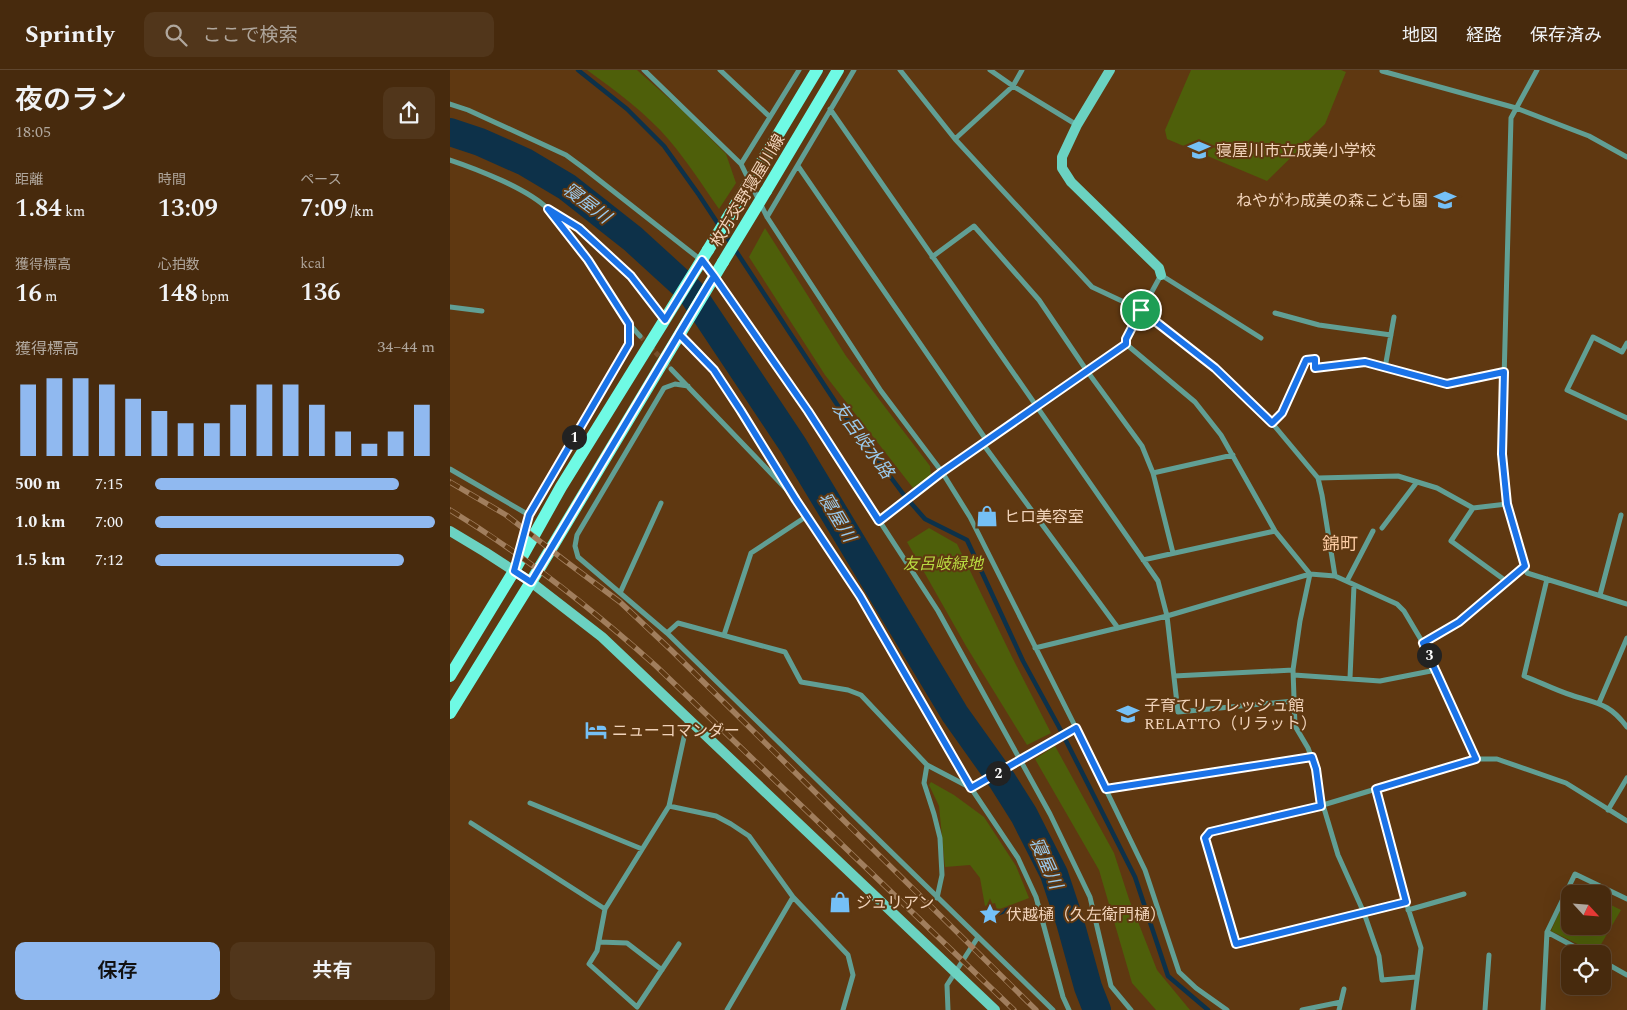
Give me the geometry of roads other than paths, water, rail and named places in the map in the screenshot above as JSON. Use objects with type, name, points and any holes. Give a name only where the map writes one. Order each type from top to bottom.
[{"type":"main road","name":"枚方交野寝屋川線","points":[[450,676],[514,571],[561,487],[817,70]]},
{"type":"main road","name":"枚方交野寝屋川線","points":[[450,713],[531,582],[838,70]]},
{"type":"street","points":[[644,70],[742,164],[767,217],[881,391],[942,472],[970,517],[1145,870],[1179,972],[1196,988],[1227,1010]]},
{"type":"street","points":[[720,70],[770,117]]},
{"type":"street","points":[[742,164],[798,70]]},
{"type":"street","points":[[767,217],[854,70]]},
{"type":"street","points":[[900,70],[955,139],[1092,287],[1141,310],[1215,368],[1272,423],[1318,478],[1335,576]]},
{"type":"street","points":[[990,70],[1078,125]]},
{"type":"street","points":[[955,139],[1013,86],[1022,70]]},
{"type":"street","points":[[1110,70],[1062,157],[1062,168],[1071,182],[1159,268],[1161,275],[1261,338]]},
{"type":"street","points":[[1537,70],[1511,118],[1502,454],[1507,504],[1527,573],[1627,604]]},
{"type":"street","points":[[1382,71],[1516,108],[1589,136],[1627,157]]},
{"type":"street","points":[[450,104],[468,110],[566,156],[586,169],[702,259],[711,280],[808,411],[938,612],[1018,761],[1050,814],[1090,897],[1111,986],[1131,1010]]},
{"type":"street","points":[[830,109],[1158,581],[1167,616],[1178,712],[1294,701]]},
{"type":"street","points":[[450,160],[472,167],[528,194],[579,228],[631,276],[667,317]]},
{"type":"street","points":[[798,166],[985,442],[1118,628]]},
{"type":"street","points":[[548,209],[588,260],[629,324],[640,336]]},
{"type":"street","points":[[932,257],[974,226],[1039,300],[1087,371],[1142,446],[1153,473],[1173,552]]},
{"type":"street","points":[[1126,344],[1126,339],[1161,275]]},
{"type":"street","points":[[450,307],[482,311]]},
{"type":"street","points":[[1275,313],[1319,325],[1391,335]]},
{"type":"street","points":[[1385,368],[1394,317]]},
{"type":"street","points":[[514,571],[529,515],[629,344],[629,324]]},
{"type":"street","points":[[680,331],[714,370],[796,500],[860,596],[971,788],[1018,858],[1036,897],[1063,997],[1069,1010]]},
{"type":"street","points":[[1627,343],[1625,353],[1592,337],[1567,390],[1627,418]]},
{"type":"street","points":[[879,521],[942,472],[1126,344]]},
{"type":"street","points":[[1126,344],[1195,402],[1221,435],[1274,531],[1310,574]]},
{"type":"street","points":[[1272,423],[1282,413],[1306,360],[1315,359],[1315,368],[1365,362],[1447,384],[1504,372]]},
{"type":"street","points":[[671,369],[796,500]]},
{"type":"street","points":[[688,386],[675,384],[664,388],[577,535],[575,546],[578,557],[667,633],[1053,1010]]},
{"type":"street","points":[[1153,473],[1233,455]]},
{"type":"street","points":[[450,469],[529,515]]},
{"type":"street","points":[[1318,478],[1398,476],[1437,488],[1473,508],[1507,504]]},
{"type":"street","points":[[1382,528],[1417,482]]},
{"type":"street","points":[[620,593],[661,503]]},
{"type":"street","points":[[1473,508],[1451,541],[1506,581]]},
{"type":"street","points":[[724,635],[751,553],[807,516]]},
{"type":"street","points":[[1600,595],[1620,516]]},
{"type":"street","points":[[450,531],[531,582],[602,637],[995,1010]]},
{"type":"street","points":[[1143,560],[1274,531]]},
{"type":"street","points":[[1347,580],[1373,531]]},
{"type":"street","points":[[1423,643],[1459,622],[1525,566]]},
{"type":"street","points":[[1035,648],[1167,616],[1310,574],[1335,576],[1397,604],[1404,611],[1423,643],[1476,759]]},
{"type":"street","points":[[1310,574],[1300,621],[1294,672],[1295,726],[1312,757],[1316,769],[1322,806],[1338,855],[1364,913],[1379,956],[1382,980],[1416,977]]},
{"type":"street","points":[[1547,579],[1524,676],[1570,695],[1599,702],[1616,713],[1627,726]]},
{"type":"street","points":[[1350,678],[1354,585]]},
{"type":"street","points":[[667,633],[678,623],[785,652],[801,682],[848,690],[860,695],[927,765],[971,788]]},
{"type":"street","points":[[1599,702],[1627,638]]},
{"type":"street","points":[[1174,676],[1294,672],[1380,681],[1436,670]]},
{"type":"street","points":[[679,944],[637,1007],[589,964],[597,951],[605,909],[669,806],[688,718]]},
{"type":"street","points":[[971,788],[1076,728]]},
{"type":"street","points":[[1106,789],[1312,757]]},
{"type":"street","points":[[1406,902],[1236,944],[1205,838],[1210,832],[1322,806],[1476,759],[1497,758],[1566,783],[1627,821]]},
{"type":"street","points":[[927,765],[924,783],[940,838],[942,875],[938,898]]},
{"type":"street","points":[[1608,810],[1627,778]]},
{"type":"street","points":[[1376,789],[1408,910],[1421,948],[1413,1010]]},
{"type":"street","points":[[530,803],[642,849]]},
{"type":"street","points":[[669,806],[716,816],[749,836],[793,898],[848,955],[853,975],[843,1010]]},
{"type":"street","points":[[471,823],[605,909]]},
{"type":"street","points":[[1542,1010],[1547,932],[1575,874],[1627,899]]},
{"type":"street","points":[[1408,910],[1464,894]]},
{"type":"street","points":[[727,1010],[793,898]]},
{"type":"street","points":[[1547,932],[1571,945]]},
{"type":"street","points":[[948,1010],[947,985],[978,937]]},
{"type":"street","points":[[599,942],[627,943],[662,970]]},
{"type":"street","points":[[1485,1010],[1489,955]]},
{"type":"street","points":[[1611,966],[1627,975]]},
{"type":"street","points":[[1339,1010],[1344,989]]},
{"type":"street","points":[[1302,1010],[1341,1002]]},
{"type":"waterway","name":"友呂岐水路","points":[[578,70],[627,109],[664,146],[699,195],[842,412],[904,495],[925,519],[967,540],[1023,661],[1059,727],[1135,877],[1168,976],[1208,1010]]},
{"type":"waterway","name":"寝屋川","points":[[450,132],[480,142],[525,162],[567,187],[633,239],[691,292],[793,445],[955,714],[1002,780],[1024,815],[1054,874],[1088,987],[1097,1010]]},
{"type":"waterway","points":[[992,916],[1012,908]]},
{"type":"tunnel","points":[[640,336],[671,369]]},
{"type":"railway","points":[[450,482],[506,515],[620,602],[1036,1010]]},
{"type":"railway","points":[[450,510],[531,564],[607,623],[656,666],[1014,1010]]},
{"type":"place","name":"寝屋川市立成美小学校","points":[[1199,150]]},
{"type":"place","name":"ねやがわ成美の森こども園","points":[[1445,200]]},
{"type":"place","name":"ヒロ美容室","points":[[987,516]]},
{"type":"place","name":"子育てリフレッシュ館 RELATTO（リラット）","points":[[1128,714]]},
{"type":"place","name":"ニューコマンダー","points":[[596,730]]},
{"type":"place","name":"ジュリアン","points":[[840,902]]},
{"type":"place","name":"伏越樋（久左衛門樋）","points":[[990,914]]},
{"type":"district","name":"錦町","points":[[1340,544]]},
{"type":"park label","name":"友呂岐緑地","points":[[943,563]]}]
